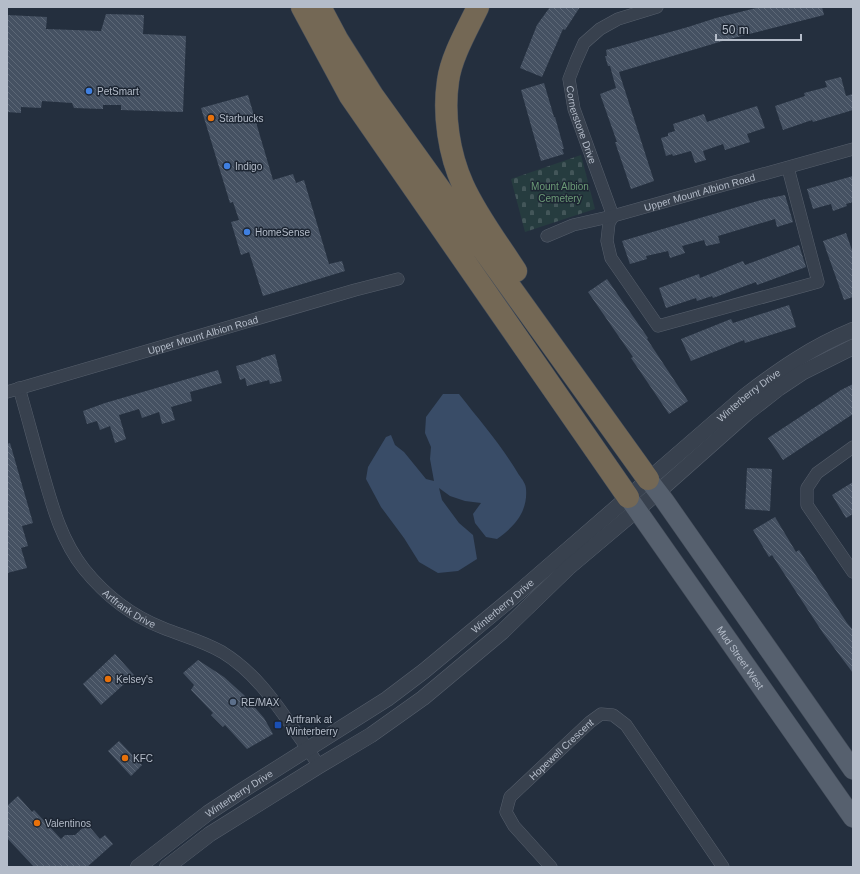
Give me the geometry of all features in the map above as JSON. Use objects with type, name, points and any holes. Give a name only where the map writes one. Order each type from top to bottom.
[{"type":"highway","points":[[302,7],[350,96],[632,503]]},
{"type":"highway","points":[[320,7],[337,39],[373,96],[653,486]]},
{"type":"highway","points":[[478,7],[458,48],[448,79],[446,105],[448,132],[453,154],[463,185],[480,216],[541,311],[595,405]]},
{"type":"main road","points":[[653,486],[853,770]]},
{"type":"main road","name":"Mud Street West","points":[[632,503],[853,818]]},
{"type":"street","name":"Cornerstone Drive","points":[[613,216],[574,108],[569,79],[584,44],[600,29],[618,19],[644,9],[657,7]]},
{"type":"street","name":"Upper Mount Albion Road","points":[[547,236],[573,225],[613,216],[853,149]]},
{"type":"street","points":[[613,216],[609,223],[607,241],[611,258],[658,326],[818,282],[788,168]]},
{"type":"street","name":"Upper Mount Albion Road","points":[[7,392],[355,290],[398,279]]},
{"type":"street","name":"Winterberry Drive","points":[[653,486],[745,396],[775,372],[801,355],[853,330]]},
{"type":"street","name":"Winterberry Drive","points":[[138,867],[208,813],[386,700],[653,486],[779,388],[803,372],[853,347]]},
{"type":"street","name":"Artfrank Drive","points":[[19,388],[56,519],[68,545],[84,569],[103,590],[138,616],[212,647],[243,668],[270,694],[309,749],[319,766]]},
{"type":"street","points":[[853,447],[817,473],[807,488],[806,505],[853,572]]},
{"type":"street","name":"Winterberry Drive","points":[[167,867],[210,834],[371,735],[423,698],[502,632],[632,503]]},
{"type":"street","name":"Hopewell Crescent","points":[[551,867],[514,826],[506,812],[510,797],[590,722],[601,714],[613,715],[626,725],[723,867]]},
{"type":"green space","name":"Mount Albion Cemetery","points":[[581,155],[595,209],[525,232],[511,179]]},
{"type":"water","points":[[443,394],[459,394],[498,444],[525,483],[526,497],[525,505],[519,518],[497,539],[486,537],[475,523],[473,514],[481,503],[465,501],[450,496],[439,488],[442,500],[459,523],[473,535],[477,559],[458,571],[438,573],[419,562],[404,538],[381,507],[366,479],[368,467],[386,437],[391,435],[395,445],[404,452],[426,479],[434,481],[430,459],[431,447],[425,433],[426,417]]},
{"type":"building","points":[[550,7],[580,7],[565,30],[563,29],[542,77],[520,68],[537,25]]},
{"type":"building","points":[[760,7],[822,7],[824,15],[726,40],[619,72],[654,181],[631,189],[615,142],[617,142],[600,94],[616,88],[610,66],[608,66],[605,56],[607,56],[606,50],[716,18]]},
{"type":"building","points":[[106,14],[144,15],[143,34],[186,36],[183,112],[121,110],[121,105],[103,105],[103,109],[74,108],[72,103],[42,101],[41,108],[21,107],[21,113],[7,112],[7,15],[47,17],[46,29],[101,31]]},
{"type":"building","points":[[841,77],[846,96],[853,94],[853,110],[813,122],[812,120],[783,130],[775,106],[805,96],[804,93],[827,87],[825,81]]},
{"type":"building","points":[[544,83],[555,117],[564,154],[541,161],[521,90]]},
{"type":"building","points":[[248,95],[273,180],[293,174],[296,183],[304,180],[329,264],[342,261],[345,271],[263,296],[249,252],[241,255],[231,222],[239,220],[233,202],[230,203],[201,108]]},
{"type":"building","points":[[757,106],[765,128],[747,134],[750,142],[725,150],[723,144],[703,151],[706,160],[695,163],[691,151],[673,156],[672,154],[666,156],[661,138],[668,136],[668,133],[675,131],[673,124],[704,114],[707,122]]},
{"type":"building","points":[[853,176],[853,202],[833,211],[831,204],[813,209],[807,189]]},
{"type":"building","points":[[785,195],[793,222],[777,227],[775,219],[718,236],[720,243],[706,246],[704,240],[682,246],[685,253],[670,258],[668,251],[646,256],[647,259],[630,264],[622,241],[761,200]]},
{"type":"building","points":[[846,233],[853,253],[853,297],[844,300],[823,241]]},
{"type":"building","points":[[799,245],[806,267],[757,285],[756,282],[713,298],[712,296],[697,301],[696,298],[666,308],[659,288],[699,274],[700,278],[743,261],[745,265]]},
{"type":"building","points":[[607,279],[648,338],[647,339],[688,401],[669,414],[631,358],[633,357],[588,292]]},
{"type":"building","points":[[789,305],[796,327],[745,343],[744,340],[691,361],[681,339],[731,319],[733,323]]},
{"type":"building","points":[[275,354],[282,381],[270,384],[269,380],[247,386],[245,378],[240,380],[236,366]]},
{"type":"building","points":[[218,370],[222,383],[190,392],[192,401],[171,407],[175,420],[162,424],[159,412],[142,418],[139,409],[119,415],[126,439],[115,443],[110,426],[100,430],[97,421],[87,424],[83,411],[105,403]]},
{"type":"building","points":[[853,384],[853,414],[783,460],[768,438],[841,390]]},
{"type":"building","points":[[10,443],[33,523],[22,526],[28,546],[21,548],[27,568],[7,573],[7,444]]},
{"type":"building","points":[[747,468],[772,469],[770,511],[745,509]]},
{"type":"building","points":[[853,482],[853,514],[846,518],[832,495]]},
{"type":"building","points":[[775,517],[796,552],[799,550],[853,630],[853,673],[823,633],[772,555],[769,557],[753,530]]},
{"type":"building","name":"Kelsey's","points":[[115,654],[134,675],[101,705],[83,684]]},
{"type":"building","points":[[198,660],[224,677],[244,695],[264,718],[273,734],[247,749],[225,725],[223,727],[211,715],[213,713],[191,690],[194,685],[183,673]]},
{"type":"building","name":"KFC","points":[[119,741],[142,765],[131,776],[108,751]]},
{"type":"building","points":[[18,796],[32,812],[34,810],[61,839],[65,835],[75,835],[87,824],[100,839],[105,835],[113,844],[87,867],[34,867],[7,838],[7,806]]},
{"type":"place","name":"PetSmart","points":[[89,91]]},
{"type":"place","name":"Starbucks","points":[[211,118]]},
{"type":"place","name":"Indigo","points":[[227,166]]},
{"type":"place","name":"HomeSense","points":[[247,232]]},
{"type":"place","name":"Kelsey's","points":[[108,679]]},
{"type":"place","name":"RE/MAX","points":[[233,702]]},
{"type":"place","name":"Artfrank at Winterberry","points":[[278,725]]},
{"type":"place","name":"KFC","points":[[125,758]]},
{"type":"place","name":"Valentinos","points":[[37,823]]}]
